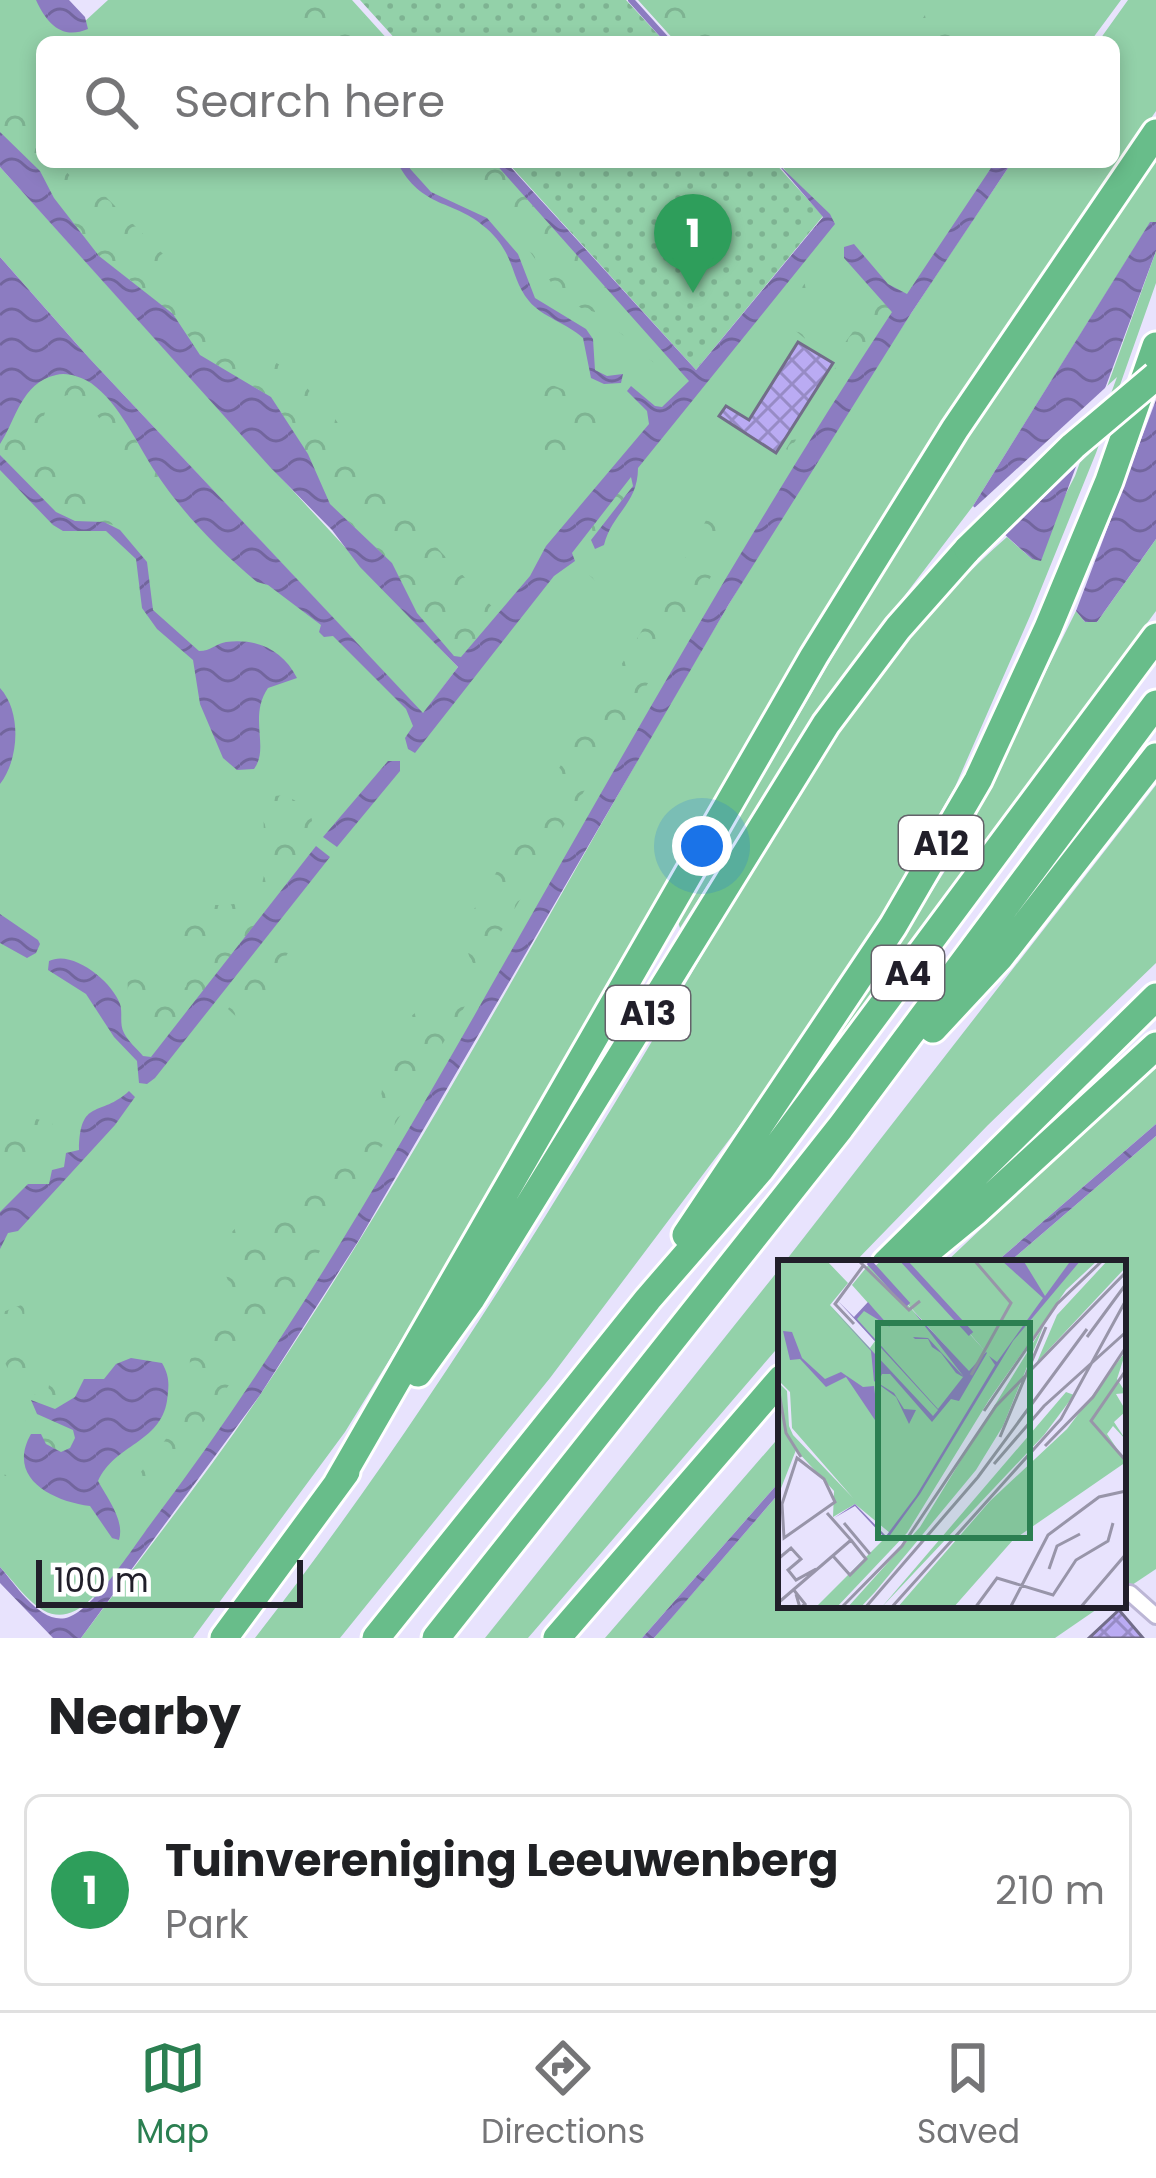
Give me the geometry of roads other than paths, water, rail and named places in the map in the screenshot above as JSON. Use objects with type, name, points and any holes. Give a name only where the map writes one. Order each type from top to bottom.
[{"type":"highway","points":[[337,1484],[814,656],[956,429],[1156,133]]},
{"type":"highway","name":"A12","points":[[648,1299],[700,1210],[893,926],[978,780],[1100,502],[1156,346]]},
{"type":"highway","name":"A13","points":[[224,1638],[471,1299],[826,724],[898,628],[968,549],[1073,446],[1156,376]]},
{"type":"highway","name":"A4","points":[[376,1638],[648,1299],[760,1170],[1156,637]]},
{"type":"highway","name":"A4","points":[[436,1638],[840,1128],[1156,704]]},
{"type":"highway","name":"A4","points":[[840,1128],[1000,957],[1156,757]]},
{"type":"highway","points":[[889,1260],[1156,997]]},
{"type":"highway","points":[[917,1260],[1156,1046]]},
{"type":"highway","points":[[557,1638],[778,1381]]},
{"type":"street","points":[[1130,1594],[1156,1616]]},
{"type":"water","points":[[36,0],[69,0],[85,17],[88,29],[56,28]]},
{"type":"water","points":[[0,132],[40,171],[54,198],[99,256],[173,314],[200,355],[271,397],[308,454],[330,504],[392,563],[417,613],[454,656],[461,657],[649,424],[647,411],[627,391],[631,386],[662,407],[689,381],[499,168],[511,168],[696,370],[823,217],[781,168],[835,224],[638,468],[634,491],[604,545],[595,549],[591,540],[633,486],[631,477],[572,553],[575,561],[554,576],[415,753],[408,749],[405,738],[413,726],[406,709],[333,636],[324,637],[319,632],[321,625],[268,585],[257,582],[203,531],[156,473],[119,413],[91,383],[65,374],[44,379],[27,394],[0,444],[0,257],[423,713],[458,667],[360,567],[332,530],[0,167]]},
{"type":"water","points":[[401,168],[409,168],[431,192],[487,218],[518,254],[535,298],[586,329],[593,339],[595,370],[607,376],[623,374],[621,383],[604,384],[591,378],[583,338],[529,301],[508,256],[486,228],[428,196]]},
{"type":"water","points":[[991,168],[1008,168],[729,604],[359,1240],[260,1395],[81,1638],[53,1638],[0,1583],[0,1567],[30,1603],[49,1616],[69,1617],[114,1575],[203,1452],[345,1236],[701,621],[892,312],[844,258],[844,247],[854,244],[888,284],[907,294]]},
{"type":"water","points":[[1150,222],[1156,222],[1156,251],[1041,561],[1032,559],[973,506]]},
{"type":"water","points":[[1156,400],[1156,539],[1097,622],[1085,622],[1076,611]]},
{"type":"water","points":[[0,455],[56,512],[120,530],[147,562],[153,610],[199,651],[226,642],[248,642],[277,653],[291,668],[297,678],[268,688],[262,699],[260,752],[254,769],[237,770],[223,758],[200,704],[193,660],[157,629],[142,608],[136,559],[106,531],[63,531],[53,525],[0,470]]},
{"type":"water","points":[[0,688],[12,710],[15,736],[11,762],[0,784]]},
{"type":"water","points":[[388,761],[400,761],[400,771],[337,847],[323,837]]},
{"type":"water","points":[[316,846],[330,857],[155,1078],[139,1083],[137,1061],[114,1037],[86,994],[48,970],[49,961],[69,959],[100,977],[120,1004],[126,1036],[143,1056],[151,1057]]},
{"type":"water","points":[[0,914],[38,940],[36,953],[27,958],[0,943]]},
{"type":"water","points":[[129,1091],[135,1097],[115,1125],[18,1231],[8,1233],[0,1249],[0,1212],[28,1184],[49,1184],[52,1170],[64,1167],[66,1153],[79,1150],[88,1115]]},
{"type":"water","points":[[1156,1124],[1156,1136],[1011,1260],[998,1260]]},
{"type":"water","points":[[131,1358],[162,1363],[168,1390],[156,1426],[115,1459],[98,1481],[117,1517],[119,1540],[112,1538],[90,1506],[61,1499],[37,1485],[24,1463],[31,1434],[41,1434],[46,1444],[61,1452],[75,1438],[73,1430],[37,1414],[31,1400],[55,1409],[75,1397],[84,1379],[104,1379],[116,1364]]},
{"type":"water","points":[[778,1483],[778,1494],[669,1621],[654,1638],[642,1638]]},
{"type":"waterway","points":[[631,0],[664,36]]},
{"type":"place","name":"Tuinvereniging Leeuwenberg","points":[[693,293]]}]
